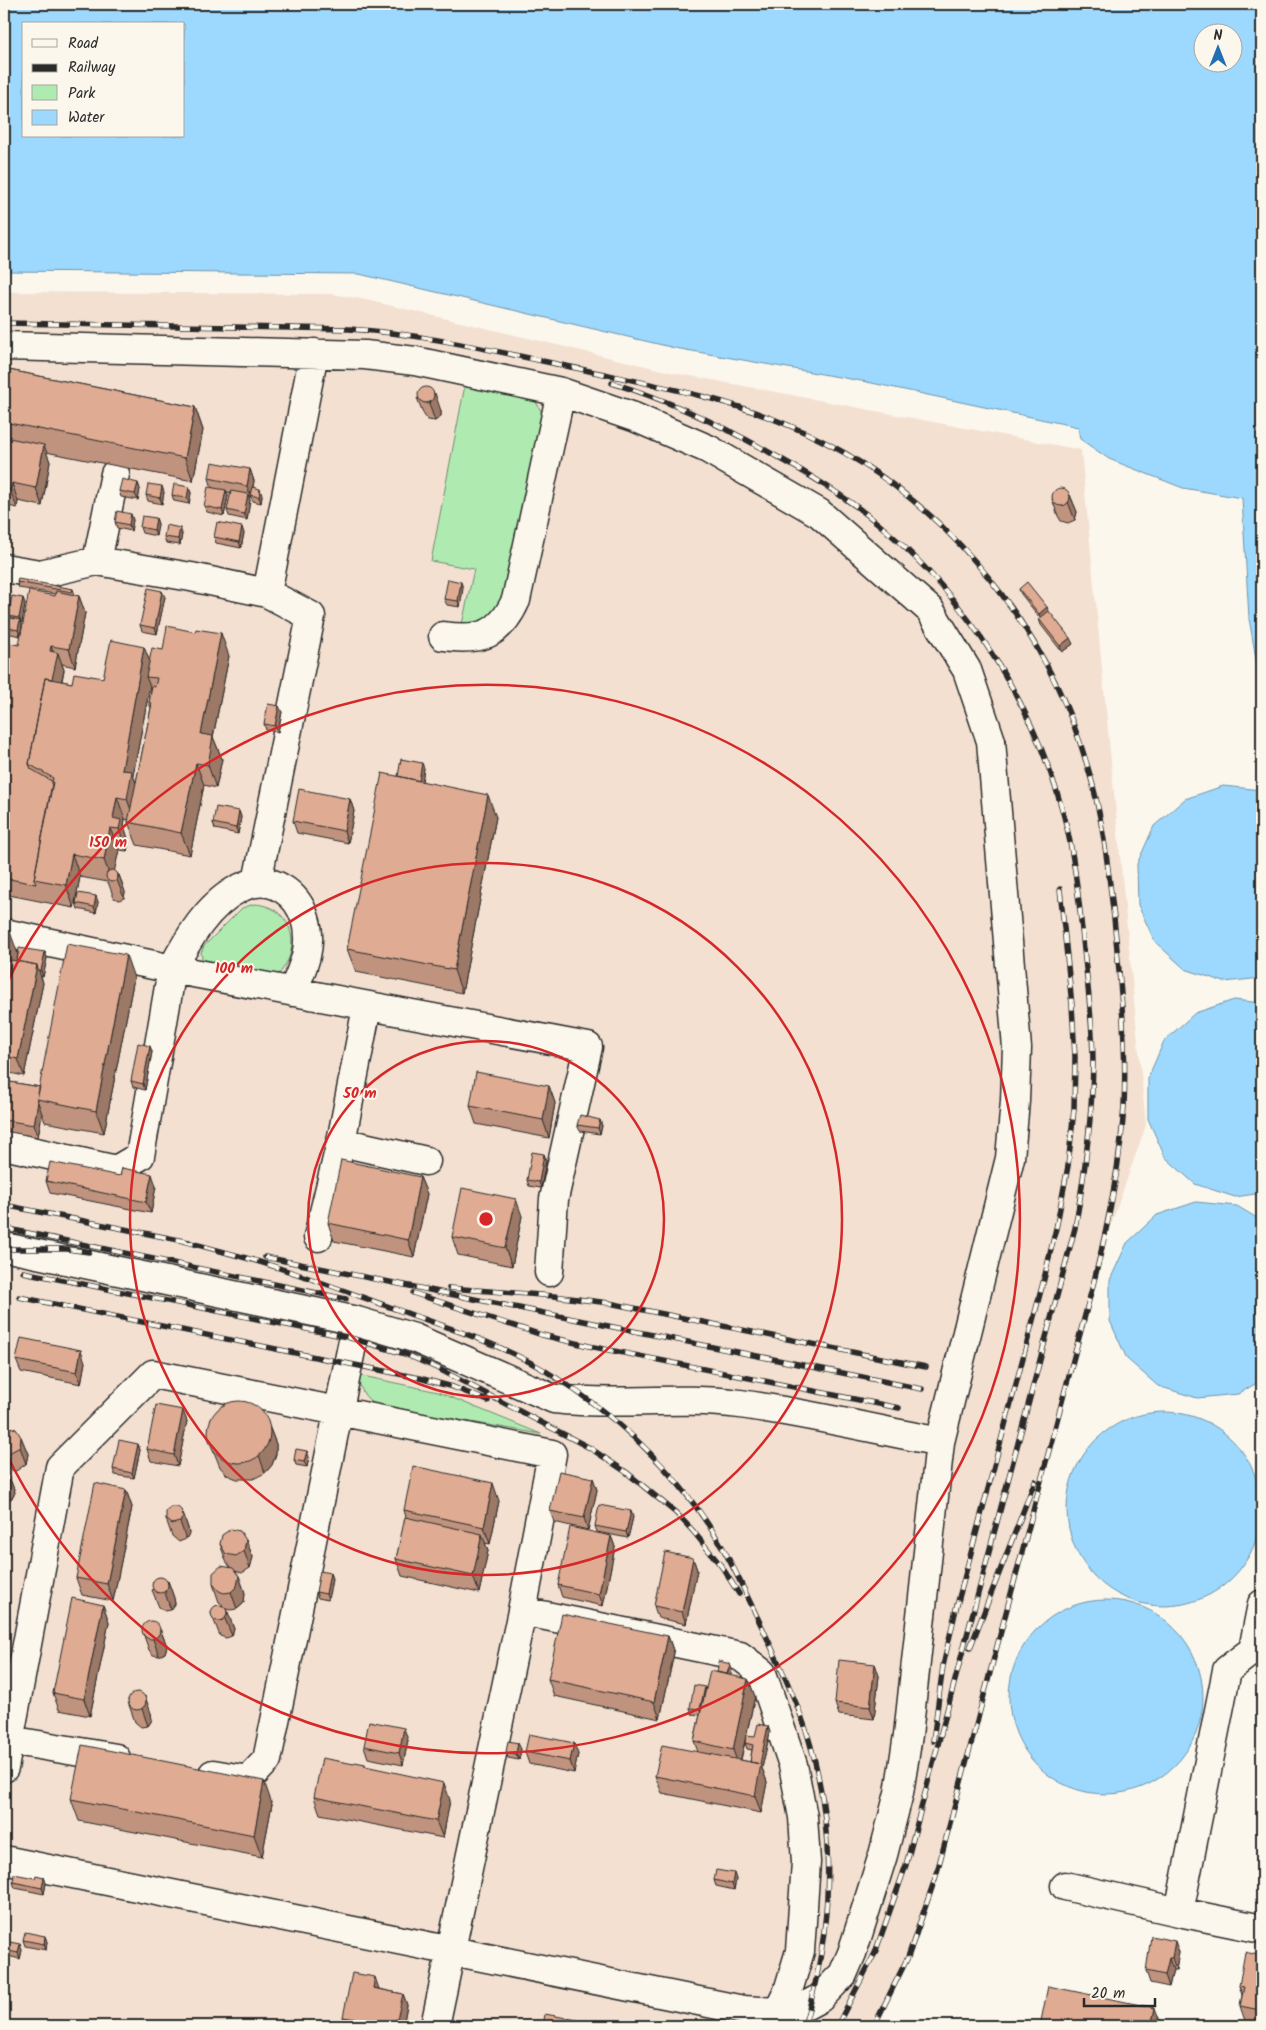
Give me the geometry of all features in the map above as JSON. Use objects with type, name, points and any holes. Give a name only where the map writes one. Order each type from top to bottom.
[{"type":"lane","points":[[4,346],[365,355],[415,361],[561,392],[634,417],[708,449],[819,513],[930,610],[967,670],[991,741],[1017,1048],[1010,1158],[940,1442],[908,1735],[899,1793],[883,1856],[852,1953],[843,1974],[835,1984],[811,2003],[778,2012],[743,2010],[4,1860]]},
{"type":"lane","points":[[267,593],[314,354]]},
{"type":"lane","points":[[443,636],[464,639],[476,638],[487,634],[497,629],[511,611],[516,600],[561,392]]},
{"type":"lane","points":[[97,561],[115,474]]},
{"type":"lane","points":[[4,568],[40,574],[97,561],[191,577],[267,593],[311,616],[257,882]]},
{"type":"lane","points":[[4,1145],[116,1170],[140,1156],[172,969],[186,943],[210,912],[233,893],[257,882],[275,884],[291,894],[303,910],[308,932],[306,956],[293,992]]},
{"type":"lane","points":[[4,933],[172,969],[588,1047],[554,1199],[549,1272]]},
{"type":"lane","points":[[318,1237],[341,1142],[367,1007]]},
{"type":"lane","points":[[341,1142],[426,1161]]},
{"type":"lane","points":[[4,1247],[357,1321],[414,1338],[554,1399],[571,1401],[672,1400],[740,1404],[940,1442]]},
{"type":"lane","points":[[191,1770],[248,1780],[267,1760],[357,1321]]},
{"type":"lane","points":[[4,1768],[60,1467],[153,1374],[552,1454],[522,1611],[435,2026]]},
{"type":"lane","points":[[1179,1912],[1227,1670],[1257,1651],[1262,1604]]},
{"type":"lane","points":[[522,1611],[740,1656],[762,1673],[793,1765],[803,1817],[806,1862],[800,1951],[788,1991],[778,2012]]},
{"type":"lane","points":[[9,1740],[143,1762]]},
{"type":"lane","points":[[1066,1886],[1262,1929]]},
{"type":"shaded area","points":[[4,292],[332,294],[367,300],[675,373],[1081,450],[1146,1125],[1097,1265],[938,1868],[904,1966],[870,2026],[4,2026]]},
{"type":"green space","points":[[465,385],[535,400],[543,419],[503,604],[485,623],[461,629],[474,569],[431,561]]},
{"type":"green space","points":[[254,904],[268,907],[279,913],[287,922],[291,933],[292,945],[283,969],[273,979],[204,966],[201,953],[204,946],[242,908]]},
{"type":"green space","points":[[358,1375],[438,1392],[541,1434],[378,1406],[369,1400],[364,1393]]},
{"type":"water","points":[[4,4],[1262,4],[1262,694],[1249,618],[1242,498],[1183,488],[1109,459],[1080,439],[1078,427],[867,382],[675,348],[359,274],[4,271]]},
{"type":"water","points":[[1223,786],[1262,790],[1262,978],[1224,982],[1185,969],[1155,942],[1138,905],[1137,864],[1154,826],[1185,799]]},
{"type":"water","points":[[1234,1000],[1262,1003],[1262,1193],[1235,1197],[1195,1184],[1165,1157],[1148,1119],[1148,1078],[1164,1041],[1195,1013]]},
{"type":"water","points":[[1196,1202],[1237,1206],[1262,1221],[1262,1380],[1238,1394],[1197,1398],[1158,1386],[1127,1359],[1110,1321],[1110,1280],[1127,1243],[1157,1215]]},
{"type":"water","points":[[1154,1412],[1174,1412],[1210,1423],[1233,1440],[1245,1455],[1254,1472],[1261,1499],[1261,1519],[1254,1546],[1245,1563],[1233,1578],[1218,1590],[1201,1599],[1174,1606],[1154,1606],[1118,1595],[1102,1584],[1089,1571],[1078,1555],[1071,1537],[1067,1519],[1067,1499],[1078,1463],[1089,1447],[1102,1434],[1118,1423],[1136,1416]]},
{"type":"water","points":[[1096,1600],[1116,1600],[1152,1611],[1175,1628],[1187,1643],[1196,1660],[1203,1687],[1203,1707],[1196,1734],[1187,1751],[1175,1766],[1160,1778],[1143,1787],[1116,1794],[1096,1794],[1060,1783],[1044,1772],[1031,1759],[1020,1743],[1013,1725],[1009,1707],[1009,1687],[1020,1651],[1031,1635],[1044,1622],[1060,1611],[1078,1604]]},
{"type":"building","points":[[4,369],[195,407],[185,458],[4,422]]},
{"type":"building","points":[[423,387],[429,387],[434,392],[432,401],[423,403],[418,398],[418,392]]},
{"type":"building","points":[[4,437],[44,445],[36,488],[12,483],[10,490],[4,489]]},
{"type":"building","points":[[212,462],[250,469],[247,486],[209,478]]},
{"type":"building","points":[[122,479],[138,483],[135,494],[119,491]]},
{"type":"building","points":[[148,484],[162,486],[160,498],[146,495]]},
{"type":"building","points":[[174,484],[189,487],[187,498],[172,495]]},
{"type":"building","points":[[208,487],[226,490],[222,510],[204,506]]},
{"type":"building","points":[[252,487],[260,489],[259,497],[250,495]]},
{"type":"building","points":[[1061,488],[1067,491],[1070,497],[1067,503],[1061,506],[1055,503],[1052,497],[1055,491]]},
{"type":"building","points":[[231,491],[248,494],[244,514],[227,510]]},
{"type":"building","points":[[117,511],[131,514],[129,525],[115,522]]},
{"type":"building","points":[[142,516],[156,518],[154,530],[140,527]]},
{"type":"building","points":[[217,522],[242,527],[239,542],[214,537]]},
{"type":"building","points":[[166,525],[180,528],[178,539],[164,537]]},
{"type":"building","points":[[18,579],[73,589],[72,592],[17,582]]},
{"type":"building","points":[[448,579],[461,582],[458,601],[444,599]]},
{"type":"building","points":[[1027,582],[1047,607],[1039,614],[1019,589]]},
{"type":"building","points":[[148,588],[162,591],[155,628],[140,625]]},
{"type":"building","points":[[29,591],[55,596],[56,591],[79,596],[69,649],[51,646],[50,651],[58,653],[52,679],[45,678],[29,764],[31,769],[53,782],[34,879],[36,884],[4,878],[4,642],[19,645]]},
{"type":"building","points":[[12,596],[23,598],[19,618],[8,616]]},
{"type":"building","points":[[1049,611],[1070,638],[1060,646],[1039,619]]},
{"type":"building","points":[[6,617],[20,620],[18,630],[4,627]]},
{"type":"building","points":[[167,626],[195,632],[196,629],[221,633],[201,734],[213,736],[208,765],[196,763],[181,833],[128,822],[152,703],[149,703],[152,686],[155,687],[157,678],[146,677],[152,648],[163,650]]},
{"type":"building","points":[[111,640],[144,647],[122,770],[132,771],[127,799],[117,797],[113,818],[121,820],[119,829],[110,828],[104,860],[72,854],[66,885],[34,879],[53,778],[29,764],[45,678],[72,683],[74,673],[103,678]]},
{"type":"building","points":[[268,704],[279,706],[275,726],[264,724]]},
{"type":"building","points":[[401,759],[422,763],[419,781],[398,776]]},
{"type":"building","points":[[382,773],[488,795],[454,970],[347,949]]},
{"type":"building","points":[[299,789],[350,799],[344,831],[293,821]]},
{"type":"building","points":[[216,807],[239,811],[236,828],[213,823]]},
{"type":"building","points":[[110,870],[114,870],[118,876],[114,882],[110,882],[106,878],[106,874]]},
{"type":"building","points":[[78,893],[96,896],[94,907],[76,903]]},
{"type":"building","points":[[4,930],[10,932],[4,964]]},
{"type":"building","points":[[67,944],[126,955],[96,1111],[37,1099]]},
{"type":"building","points":[[19,948],[45,952],[41,971],[38,970],[37,965],[17,961]]},
{"type":"building","points":[[11,960],[37,965],[18,1059],[4,1056],[4,994]]},
{"type":"building","points":[[138,1043],[150,1046],[143,1084],[131,1081]]},
{"type":"building","points":[[476,1072],[549,1086],[543,1120],[470,1106]]},
{"type":"building","points":[[4,1081],[40,1087],[34,1125],[4,1120]]},
{"type":"building","points":[[580,1115],[600,1120],[598,1128],[577,1125]]},
{"type":"building","points":[[532,1152],[544,1154],[539,1182],[527,1180]]},
{"type":"building","points":[[341,1160],[420,1177],[408,1240],[328,1223]]},
{"type":"building","points":[[50,1162],[120,1176],[122,1168],[152,1174],[146,1202],[46,1181]]},
{"type":"building","points":[[462,1188],[516,1199],[505,1248],[452,1237]]},
{"type":"building","points":[[21,1338],[81,1350],[77,1372],[16,1360]]},
{"type":"building","points":[[239,1401],[251,1404],[261,1410],[267,1420],[270,1432],[267,1444],[261,1454],[251,1460],[239,1463],[227,1460],[217,1454],[211,1444],[208,1432],[211,1420],[217,1410],[227,1404]]},
{"type":"building","points":[[156,1405],[183,1410],[174,1455],[147,1449]]},
{"type":"building","points":[[4,1428],[16,1429],[21,1437],[20,1447],[9,1453],[4,1452]]},
{"type":"building","points":[[119,1440],[138,1444],[132,1473],[113,1469]]},
{"type":"building","points":[[296,1449],[307,1451],[304,1462],[294,1460]]},
{"type":"building","points":[[413,1466],[493,1483],[484,1527],[404,1510]]},
{"type":"building","points":[[4,1469],[8,1474],[7,1480],[4,1482]]},
{"type":"building","points":[[559,1471],[593,1478],[584,1518],[550,1511]]},
{"type":"building","points":[[95,1483],[126,1490],[107,1584],[76,1578]]},
{"type":"building","points":[[599,1505],[631,1511],[626,1532],[595,1526]]},
{"type":"building","points":[[170,1507],[178,1507],[182,1511],[183,1517],[180,1522],[172,1524],[166,1519],[166,1512]]},
{"type":"building","points":[[405,1517],[482,1534],[473,1576],[396,1559]]},
{"type":"building","points":[[570,1527],[611,1536],[599,1594],[558,1585]]},
{"type":"building","points":[[231,1529],[240,1531],[246,1540],[244,1551],[236,1556],[226,1554],[220,1544],[222,1535]]},
{"type":"building","points":[[665,1552],[693,1558],[682,1612],[654,1606]]},
{"type":"building","points":[[221,1566],[233,1568],[239,1576],[237,1586],[231,1592],[224,1593],[219,1591],[213,1584],[213,1573]]},
{"type":"building","points":[[320,1571],[330,1573],[326,1594],[316,1592]]},
{"type":"building","points":[[157,1577],[163,1577],[168,1582],[166,1591],[157,1593],[152,1588],[152,1582]]},
{"type":"building","points":[[72,1598],[103,1605],[84,1699],[53,1693]]},
{"type":"building","points":[[219,1605],[225,1607],[227,1613],[225,1619],[219,1621],[213,1619],[211,1613],[213,1607]]},
{"type":"building","points":[[562,1614],[668,1636],[654,1702],[548,1679]]},
{"type":"building","points":[[151,1621],[157,1624],[160,1630],[157,1636],[151,1639],[145,1636],[142,1630],[145,1624]]},
{"type":"building","points":[[839,1660],[875,1664],[870,1707],[835,1703]]},
{"type":"building","points":[[719,1661],[730,1664],[727,1674],[717,1672]]},
{"type":"building","points":[[710,1671],[748,1679],[733,1750],[694,1741]]},
{"type":"building","points":[[694,1685],[705,1687],[700,1709],[690,1708]]},
{"type":"building","points":[[137,1692],[143,1695],[146,1701],[143,1707],[137,1710],[131,1707],[128,1701],[131,1695]]},
{"type":"building","points":[[369,1721],[404,1728],[399,1753],[364,1746]]},
{"type":"building","points":[[758,1724],[768,1726],[760,1764],[750,1762],[753,1745],[745,1743],[746,1735],[755,1736]]},
{"type":"building","points":[[529,1734],[574,1743],[570,1761],[525,1752]]},
{"type":"building","points":[[508,1741],[518,1743],[516,1754],[506,1752]]},
{"type":"building","points":[[82,1745],[264,1781],[254,1835],[71,1799]]},
{"type":"building","points":[[662,1745],[761,1764],[755,1796],[655,1776]]},
{"type":"building","points":[[322,1758],[354,1764],[355,1762],[365,1764],[365,1766],[444,1783],[436,1821],[314,1797]]},
{"type":"building","points":[[716,1870],[734,1873],[732,1884],[714,1880]]},
{"type":"building","points":[[14,1874],[35,1878],[36,1875],[44,1877],[42,1888],[13,1882]]},
{"type":"building","points":[[25,1932],[45,1936],[44,1944],[23,1940]]},
{"type":"building","points":[[1151,1936],[1175,1941],[1172,1958],[1169,1958],[1165,1975],[1146,1971]]},
{"type":"building","points":[[4,1941],[20,1944],[18,1953],[4,1950]]},
{"type":"building","points":[[1245,1952],[1262,1956],[1262,2026],[1257,2026],[1260,2010],[1240,2006],[1244,1987],[1239,1986]]},
{"type":"building","points":[[352,1973],[375,1977],[373,1988],[403,1994],[397,2019],[390,2024],[343,2017]]},
{"type":"building","points":[[1048,1986],[1155,2008],[1151,2026],[1040,2026]]},
{"type":"building","points":[[545,2014],[609,2026],[543,2026]]},
{"type":"building","points":[[461,2022],[482,2026],[460,2026]]},
{"type":"railway","points":[[4,323],[349,329],[409,335],[497,351],[662,387],[713,399],[763,415],[841,451],[890,483],[935,520],[976,563],[1012,609],[1043,660],[1069,713],[1088,768],[1098,805],[1104,843],[1114,918],[1124,1035],[1125,1082],[1120,1151],[1104,1241],[1093,1285],[936,1876],[908,1957],[874,2026]]},
{"type":"railway","points":[[612,383],[654,397],[695,414],[788,463],[856,506],[914,556],[945,590],[972,625],[998,663],[1020,702],[1039,743],[1055,785],[1067,828],[1075,874],[1090,1007],[1093,1063],[1087,1146],[1075,1228],[906,1865],[875,1953],[837,2026]]},
{"type":"railway","points":[[933,1741],[943,1666],[956,1609],[1044,1279],[1068,1166],[1074,1109],[1075,1057],[1072,1005],[1060,889]]},
{"type":"railway","points":[[4,1205],[189,1242]]},
{"type":"railway","points":[[4,1228],[346,1299]]},
{"type":"railway","points":[[183,1241],[258,1261],[312,1279],[474,1337],[510,1352],[544,1370],[594,1404],[640,1443],[680,1486],[715,1535],[740,1581],[797,1706],[817,1769],[827,1842],[828,1880],[821,1954],[804,2026]]},
{"type":"railway","points":[[4,1249],[67,1249],[89,1252]]},
{"type":"railway","points":[[265,1257],[922,1389]]},
{"type":"railway","points":[[23,1272],[347,1337],[405,1354],[439,1369],[590,1448],[626,1472],[676,1513],[693,1531],[722,1567],[739,1594]]},
{"type":"railway","points":[[449,1288],[554,1296],[609,1303],[926,1367]]},
{"type":"railway","points":[[413,1293],[542,1335],[899,1408]]},
{"type":"railway","points":[[19,1297],[419,1378],[453,1387],[488,1401]]},
{"type":"railway","points":[[970,1648],[1035,1481]]}]
